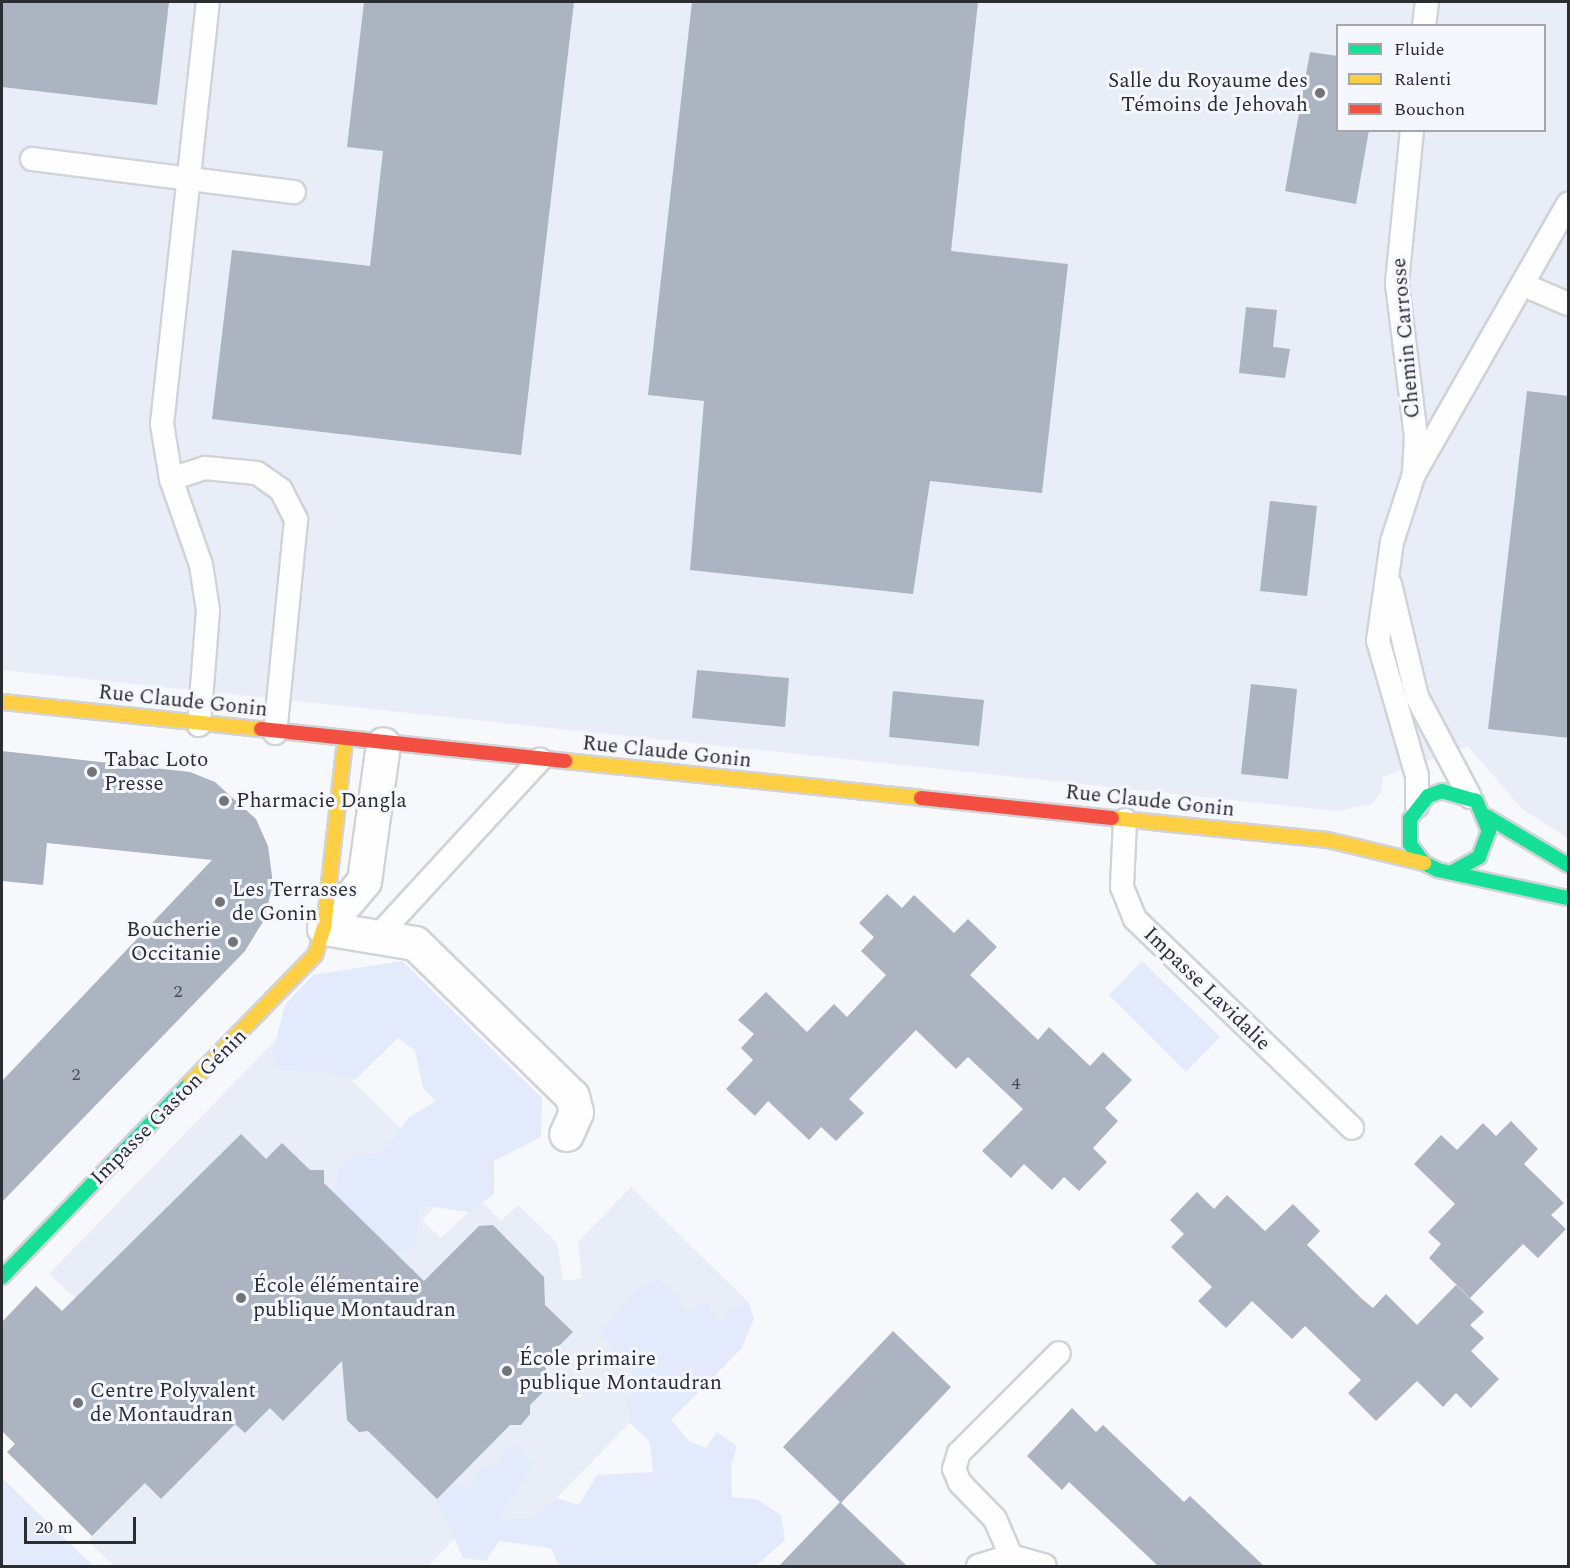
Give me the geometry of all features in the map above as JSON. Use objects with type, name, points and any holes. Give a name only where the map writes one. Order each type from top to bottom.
[{"type":"street","name":"Rue Claude Gonin","points":[[2,702],[275,733],[1328,840],[1424,863]]},
{"type":"street","name":"Impasse Gaston Génin","points":[[2,1277],[285,990],[315,955],[324,928],[345,740]]},
{"type":"street","name":"Impasse Gaston Génin","points":[[324,928],[364,881],[383,744]]},
{"type":"street","points":[[1394,826],[1442,791],[1470,796]]},
{"type":"street","name":"Chemin Carrosse","points":[[1470,796],[1486,816],[1569,865]]},
{"type":"street","name":"Chemin Carrosse","points":[[1413,813],[1410,844],[1424,863]]},
{"type":"street","points":[[1454,872],[1468,867],[1487,844],[1486,816]]},
{"type":"street","name":"Rue Claude Gonin","points":[[1328,840],[1368,834]]},
{"type":"street","points":[[1424,863],[1569,898]]},
{"type":"street","points":[[324,928],[415,943],[572,1095],[576,1112],[566,1134]]},
{"type":"lane","points":[[199,724],[207,610],[201,565],[171,478],[162,424],[208,2]]},
{"type":"lane","points":[[1424,24],[1427,2]]},
{"type":"lane","name":"Chemin Carrosse","points":[[1412,132],[1397,285],[1416,436],[1414,474],[1388,570],[1378,640],[1417,776],[1413,813]]},
{"type":"lane","points":[[32,159],[294,192]]},
{"type":"lane","name":"Chemin Carrosse","points":[[1414,474],[1526,286],[1569,204]]},
{"type":"lane","points":[[1526,286],[1569,304]]},
{"type":"lane","points":[[171,478],[205,468],[256,473],[281,490],[296,520],[275,733]]},
{"type":"lane","name":"Chemin Carrosse","points":[[1388,570],[1398,637],[1416,697],[1470,796]]},
{"type":"lane","points":[[377,937],[540,760]]},
{"type":"lane","name":"Impasse Lavidalie","points":[[1125,820],[1122,887],[1135,919],[1352,1128]]},
{"type":"lane","points":[[1011,1556],[995,1519],[960,1483],[954,1469],[959,1453],[1059,1353]]},
{"type":"lane","points":[[978,1566],[1011,1556],[1045,1566]]},
{"type":"shaded area","points":[[2,2],[1568,2],[1568,838],[1522,809],[1468,746],[1383,777],[1381,793],[1372,804],[1337,811],[2,670]]},
{"type":"shaded area","points":[[402,961],[542,1098],[541,1137],[494,1161],[494,1194],[469,1212],[420,1205],[416,1247],[395,1253],[331,1210],[340,1166],[354,1155],[382,1153],[409,1117],[436,1101],[423,1088],[415,1051],[398,1038],[355,1080],[328,1071],[281,1070],[272,1055],[285,1005],[313,975]]},
{"type":"shaded area","points":[[1142,961],[1220,1037],[1186,1072],[1109,995]]},
{"type":"shaded area","points":[[293,1022],[457,1184],[422,1220],[441,1238],[481,1200],[501,1221],[518,1205],[557,1243],[563,1281],[582,1278],[578,1242],[631,1187],[748,1302],[536,1519],[472,1521],[428,1566],[114,1566],[88,1541],[145,1483],[117,1338],[49,1274]]},
{"type":"shaded area","points":[[659,1278],[680,1298],[685,1314],[705,1302],[720,1323],[732,1308],[748,1302],[754,1319],[741,1349],[671,1420],[689,1441],[706,1448],[717,1432],[737,1446],[731,1466],[732,1497],[756,1499],[781,1515],[785,1540],[756,1566],[559,1566],[551,1548],[499,1541],[486,1561],[463,1558],[437,1499],[451,1485],[470,1488],[482,1467],[498,1464],[508,1447],[518,1446],[532,1464],[498,1520],[536,1518],[556,1498],[579,1505],[597,1475],[653,1472],[650,1442],[630,1423],[627,1401],[643,1381],[614,1352],[602,1329],[637,1290]]},
{"type":"shaded area","points":[[2,1478],[93,1566],[2,1566]]},
{"type":"building","points":[[2,2],[169,2],[157,105],[2,87]]},
{"type":"building","points":[[364,2],[574,2],[521,455],[212,419],[232,250],[370,266],[383,151],[347,147]]},
{"type":"building","points":[[692,2],[978,2],[951,251],[1068,264],[1042,493],[930,481],[913,594],[690,570],[704,401],[648,395]]},
{"type":"building","name":"Salle du Royaume des Témoins de Jehovah","points":[[1310,52],[1336,56],[1336,132],[1369,132],[1356,204],[1285,191]]},
{"type":"building","points":[[1246,307],[1277,310],[1273,347],[1290,349],[1285,378],[1239,373]]},
{"type":"building","points":[[1527,391],[1569,396],[1569,738],[1488,729]]},
{"type":"building","points":[[1270,501],[1317,506],[1307,596],[1260,591]]},
{"type":"building","points":[[697,670],[789,678],[785,727],[692,718]]},
{"type":"building","points":[[1251,684],[1297,689],[1288,779],[1241,774]]},
{"type":"building","points":[[893,691],[984,700],[979,746],[889,737]]},
{"type":"building","name":"Les Terrasses de Gonin","points":[[2,751],[190,772],[215,782],[256,819],[268,846],[273,884],[264,920],[245,951],[2,1202],[2,1081],[212,860],[47,843],[43,885],[2,881]]},
{"type":"building","points":[[887,894],[902,908],[914,895],[954,933],[968,919],[997,947],[970,975],[1038,1040],[1049,1027],[1090,1066],[1103,1052],[1132,1080],[1105,1108],[1118,1121],[1093,1148],[1107,1162],[1079,1191],[1064,1177],[1052,1190],[1024,1164],[1011,1178],[982,1151],[1023,1109],[968,1057],[956,1069],[916,1030],[849,1099],[864,1113],[836,1141],[821,1127],[809,1140],[768,1101],[755,1116],[726,1089],[753,1060],[741,1048],[754,1034],[738,1020],[766,992],[807,1032],[834,1004],[847,1017],[886,975],[861,951],[874,937],[859,923]]},
{"type":"building","points":[[1511,1121],[1538,1149],[1524,1164],[1564,1203],[1551,1215],[1566,1229],[1538,1258],[1523,1244],[1470,1298],[1429,1258],[1441,1244],[1428,1232],[1455,1204],[1414,1164],[1441,1135],[1457,1150],[1483,1123],[1496,1136]]},
{"type":"building","points":[[241,1134],[266,1159],[282,1143],[310,1170],[324,1170],[324,1183],[424,1281],[479,1226],[493,1225],[544,1277],[545,1305],[573,1332],[545,1360],[548,1387],[530,1405],[530,1414],[521,1425],[510,1425],[437,1499],[368,1431],[359,1432],[347,1420],[342,1361],[283,1421],[270,1408],[245,1433],[235,1424],[161,1499],[145,1483],[92,1536],[7,1452],[15,1444],[2,1431],[2,1322],[36,1286],[62,1311]]},
{"type":"building","points":[[1197,1192],[1214,1209],[1227,1195],[1265,1231],[1293,1204],[1320,1231],[1307,1245],[1362,1299],[1373,1308],[1386,1294],[1417,1325],[1456,1285],[1484,1312],[1470,1325],[1484,1338],[1471,1351],[1499,1379],[1471,1408],[1456,1393],[1443,1407],[1417,1381],[1376,1421],[1348,1393],[1361,1380],[1305,1326],[1292,1339],[1252,1301],[1226,1328],[1198,1301],[1212,1287],[1171,1247],[1184,1234],[1170,1220]]},
{"type":"building","points":[[893,1331],[951,1387],[841,1503],[907,1566],[779,1566],[840,1502],[783,1447]]},
{"type":"building","points":[[1072,1408],[1096,1432],[1103,1425],[1184,1502],[1190,1496],[1264,1566],[1158,1566],[1069,1482],[1062,1490],[1027,1456]]},
{"type":"traffic: fast","points":[[1454,871],[1479,857],[1489,831],[1476,801],[1442,791],[1428,796],[1410,819],[1410,844],[1424,863],[1438,870],[1568,898]]},
{"type":"traffic: fast","points":[[1486,816],[1568,865]]},
{"type":"traffic: fast","points":[[2,1277],[190,1083]]},
{"type":"traffic: slow","points":[[2,702],[261,729]]},
{"type":"traffic: slow","points":[[190,1083],[315,955],[324,928],[345,740]]},
{"type":"traffic: slow","points":[[565,761],[921,798]]},
{"type":"traffic: slow","points":[[1112,818],[1328,840],[1424,863]]},
{"type":"traffic: jam","points":[[261,729],[565,761]]},
{"type":"traffic: jam","points":[[921,798],[1112,818]]},
{"type":"place","name":"Salle du Royaume des Témoins de Jehovah","points":[[1320,93]]},
{"type":"place","name":"Tabac Loto Presse","points":[[92,772]]},
{"type":"place","name":"Pharmacie Dangla","points":[[224,801]]},
{"type":"place","name":"Les Terrasses de Gonin","points":[[220,902]]},
{"type":"place","name":"Boucherie Occitanie","points":[[233,942]]},
{"type":"place","name":"École élémentaire publique Montaudran","points":[[241,1298]]},
{"type":"place","name":"École primaire publique Montaudran","points":[[507,1371]]},
{"type":"place","name":"Centre Polyvalent de Montaudran","points":[[78,1403]]}]
